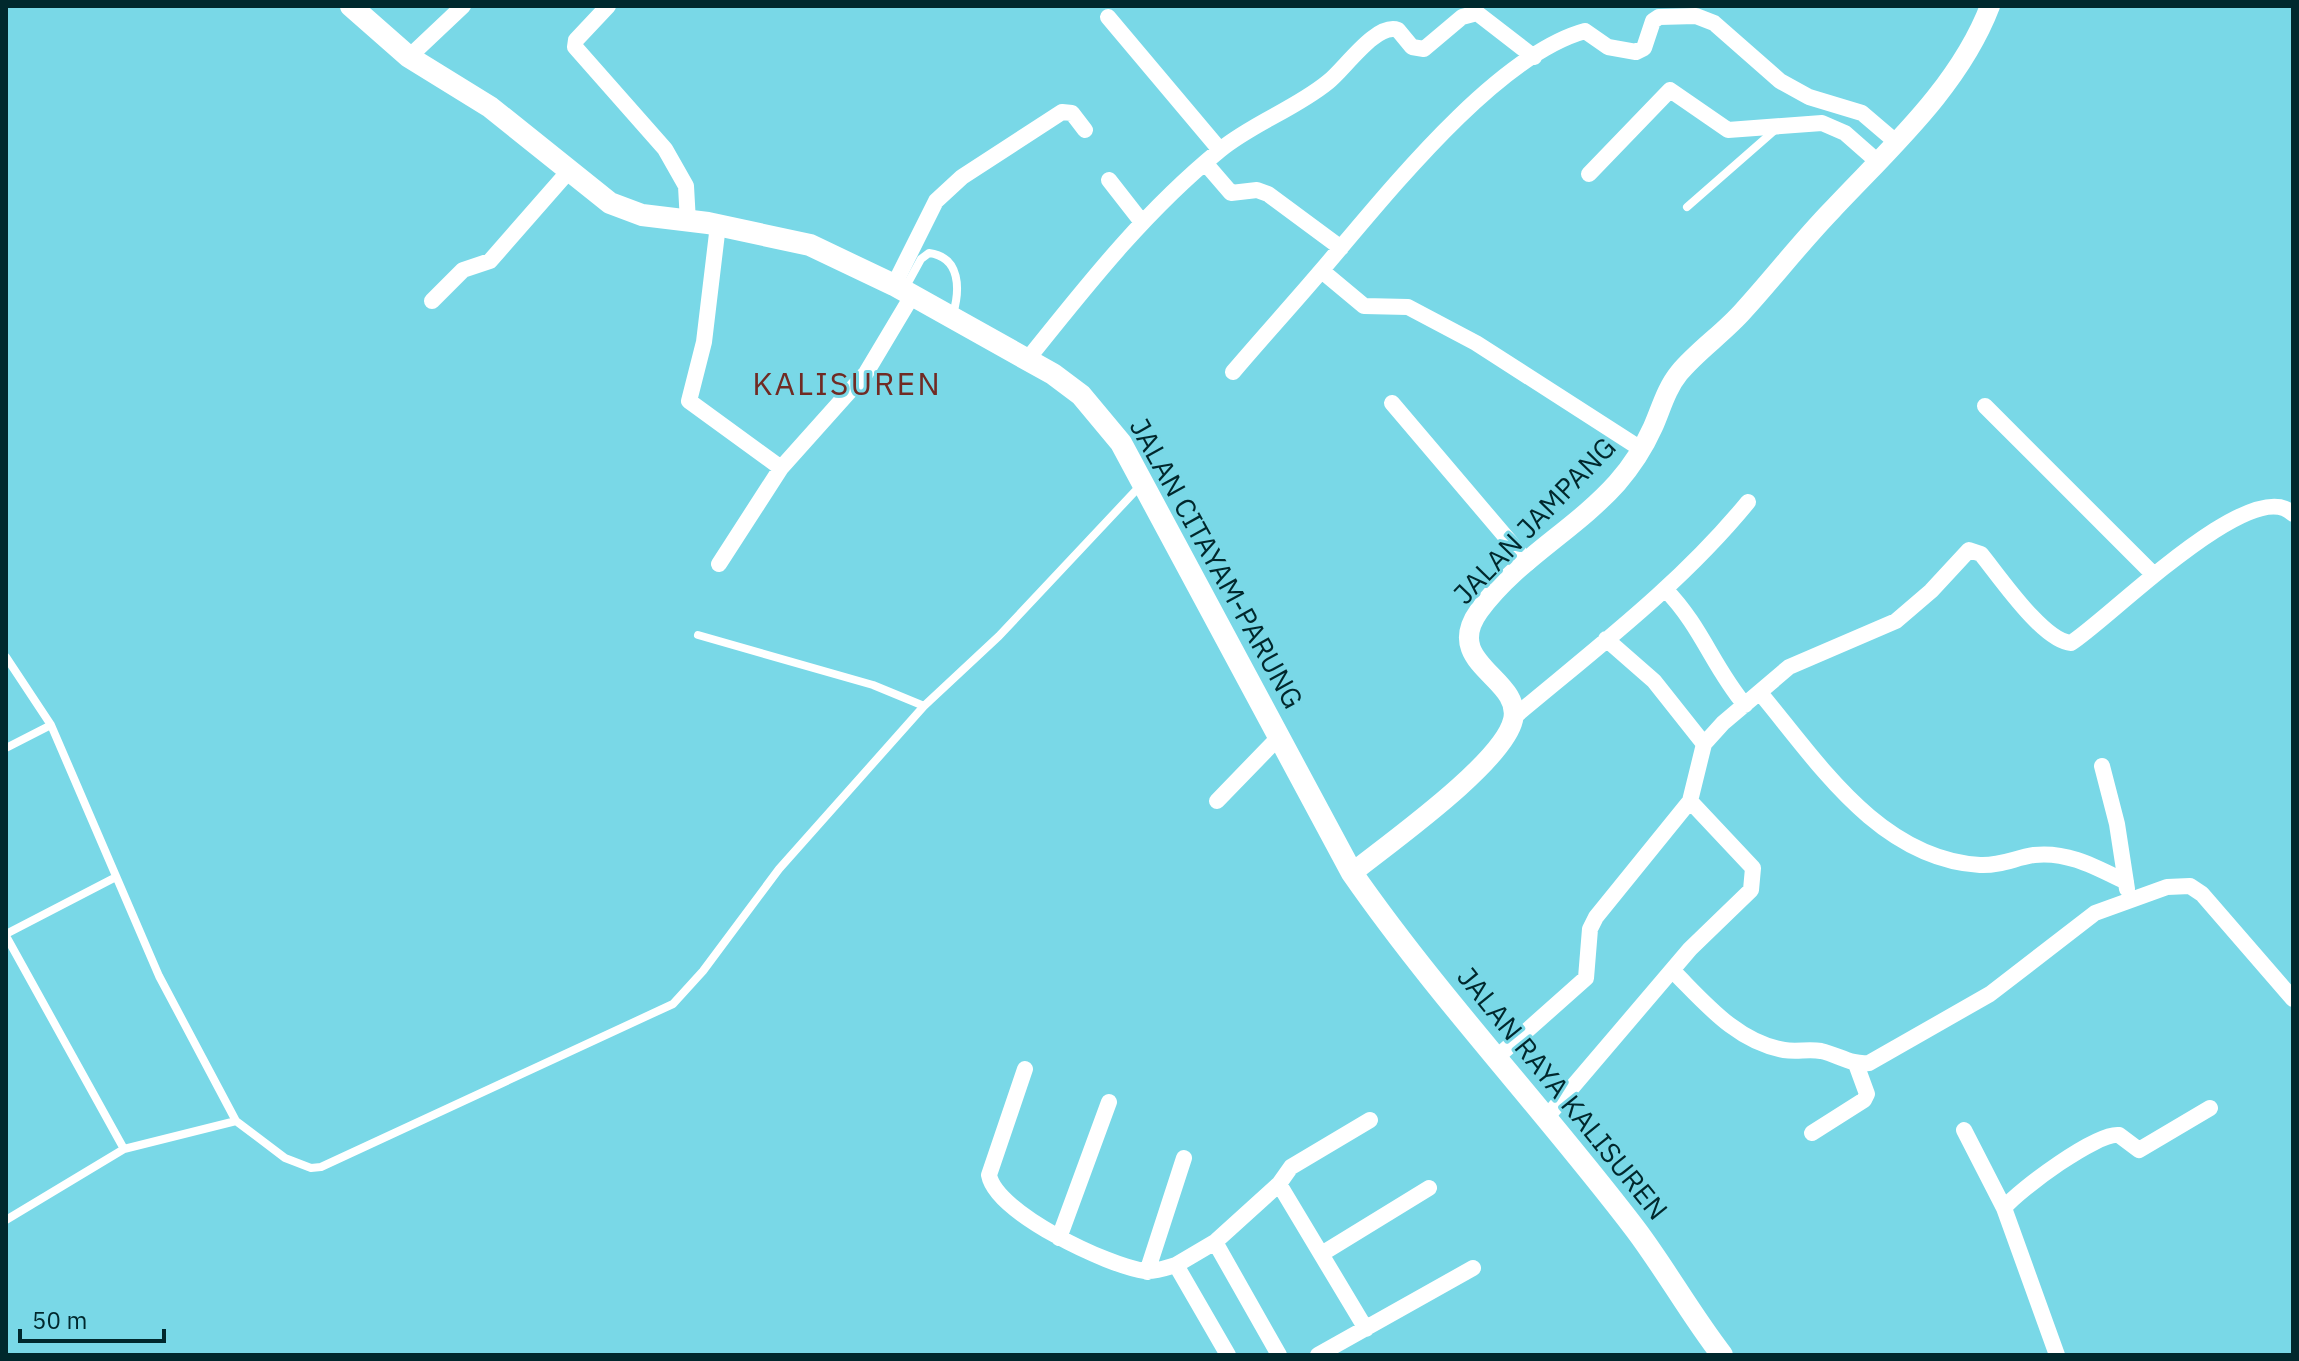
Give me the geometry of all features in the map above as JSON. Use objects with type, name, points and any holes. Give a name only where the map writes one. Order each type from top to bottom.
[{"type":"main road","name":"JALAN CITAYAM-PARUNG","points":[[351,6],[409,57],[490,107],[610,203],[629,212],[718,225],[810,245],[903,290],[1027,360],[1081,395],[1121,443],[1352,873]]},
{"type":"main road","name":"JALAN RAYA KALISUREN","points":[[1352,873],[1397,938],[1637,1232],[1689,1313],[1722,1355]]},
{"type":"street","points":[[409,57],[463,6]]},
{"type":"street","points":[[608,6],[580,35],[575,47],[665,149],[686,186],[688,222]]},
{"type":"street","name":"JALAN JAMPANG","points":[[1514,717],[1509,697],[1473,653],[1469,626],[1491,597],[1618,482],[1641,449],[1679,373],[1744,311],[1775,270],[1878,162],[1962,66],[1990,6]]},
{"type":"street","points":[[1027,360],[1141,221],[1220,150],[1318,90],[1369,41],[1389,28],[1398,30],[1412,47],[1424,49],[1462,17],[1477,13],[1534,57]]},
{"type":"street","points":[[1233,372],[1436,141],[1483,95],[1534,57],[1585,31],[1608,47],[1641,51],[1653,21],[1659,17],[1696,16],[1714,23],[1794,90],[1862,113],[1896,142]]},
{"type":"street","points":[[1108,17],[1220,150]]},
{"type":"street","points":[[1589,174],[1670,90],[1728,130],[1740,132],[1781,124],[1822,123],[1845,133],[1878,162]]},
{"type":"street","points":[[719,564],[781,468],[866,373],[903,290],[936,201],[962,177],[1067,110],[1085,130]]},
{"type":"street","points":[[1206,164],[1231,193],[1257,190],[1268,194],[1341,248]]},
{"type":"street","points":[[432,301],[463,270],[490,261],[568,172]]},
{"type":"street","points":[[1109,180],[1141,221]]},
{"type":"street","points":[[718,225],[704,342],[689,401],[781,468]]},
{"type":"street","points":[[1322,271],[1364,306],[1408,307],[1476,343],[1641,449]]},
{"type":"street","points":[[1392,403],[1528,563]]},
{"type":"street","points":[[1985,406],[2153,574]]},
{"type":"street","points":[[1352,873],[1448,796],[1492,753],[1514,717],[1665,589],[1707,549],[1748,502]]},
{"type":"street","points":[[1496,1058],[1586,978],[1590,929],[1596,917],[1690,801],[1704,744],[1789,667],[1896,621],[1931,591],[1969,550],[1981,554],[2043,628],[2067,643],[2082,636],[2153,574],[2251,511],[2282,505],[2293,514]]},
{"type":"street","points":[[1665,589],[1688,612],[1723,675],[1745,705]]},
{"type":"street","points":[[1606,639],[1654,681],[1704,744]]},
{"type":"street","points":[[1761,694],[1832,779],[1868,816],[1916,848],[1977,865],[2006,863],[2037,855],[2063,855],[2127,890]]},
{"type":"street","points":[[1217,801],[1279,737]]},
{"type":"street","points":[[2102,766],[2117,824],[2127,890]]},
{"type":"street","points":[[1546,1118],[1711,926],[1751,890],[1753,868],[1690,801]]},
{"type":"street","points":[[1674,972],[1720,1018],[1745,1035],[1776,1048],[1825,1052],[1856,1064],[1881,1059],[1990,994],[2127,890],[2195,888],[2293,999]]},
{"type":"street","points":[[1812,1133],[1864,1100],[1867,1094],[1856,1064]]},
{"type":"street","points":[[1025,1069],[989,1179],[1006,1200],[1079,1251],[1147,1272],[1176,1265],[1215,1242],[1279,1184],[1291,1167],[1370,1120]]},
{"type":"street","points":[[1059,1238],[1109,1102]]},
{"type":"street","points":[[2004,1208],[2017,1195],[2102,1138],[2119,1135],[2139,1150],[2210,1108]]},
{"type":"street","points":[[1964,1130],[2004,1208],[2057,1355]]},
{"type":"street","points":[[1147,1272],[1184,1158]]},
{"type":"street","points":[[1279,1184],[1366,1329]]},
{"type":"street","points":[[1323,1253],[1429,1188]]},
{"type":"street","points":[[1215,1242],[1279,1355]]},
{"type":"street","points":[[1176,1265],[1228,1355]]},
{"type":"street","points":[[1318,1355],[1473,1268]]},
{"type":"lane","points":[[1687,207],[1781,124]]},
{"type":"lane","points":[[903,290],[921,259],[929,253],[937,254],[956,274],[959,289],[952,318]]},
{"type":"lane","points":[[6,657],[51,725],[159,976],[236,1121],[285,1158],[321,1167],[665,1009],[703,971],[779,869],[924,706],[999,636],[1143,482]]},
{"type":"lane","points":[[698,635],[873,685],[924,706]]},
{"type":"lane","points":[[6,748],[51,725]]},
{"type":"lane","points":[[116,877],[6,935],[124,1149]]},
{"type":"lane","points":[[6,1220],[124,1149],[236,1121]]},
{"type":"district","name":"KALISUREN","points":[[847,383]]}]
